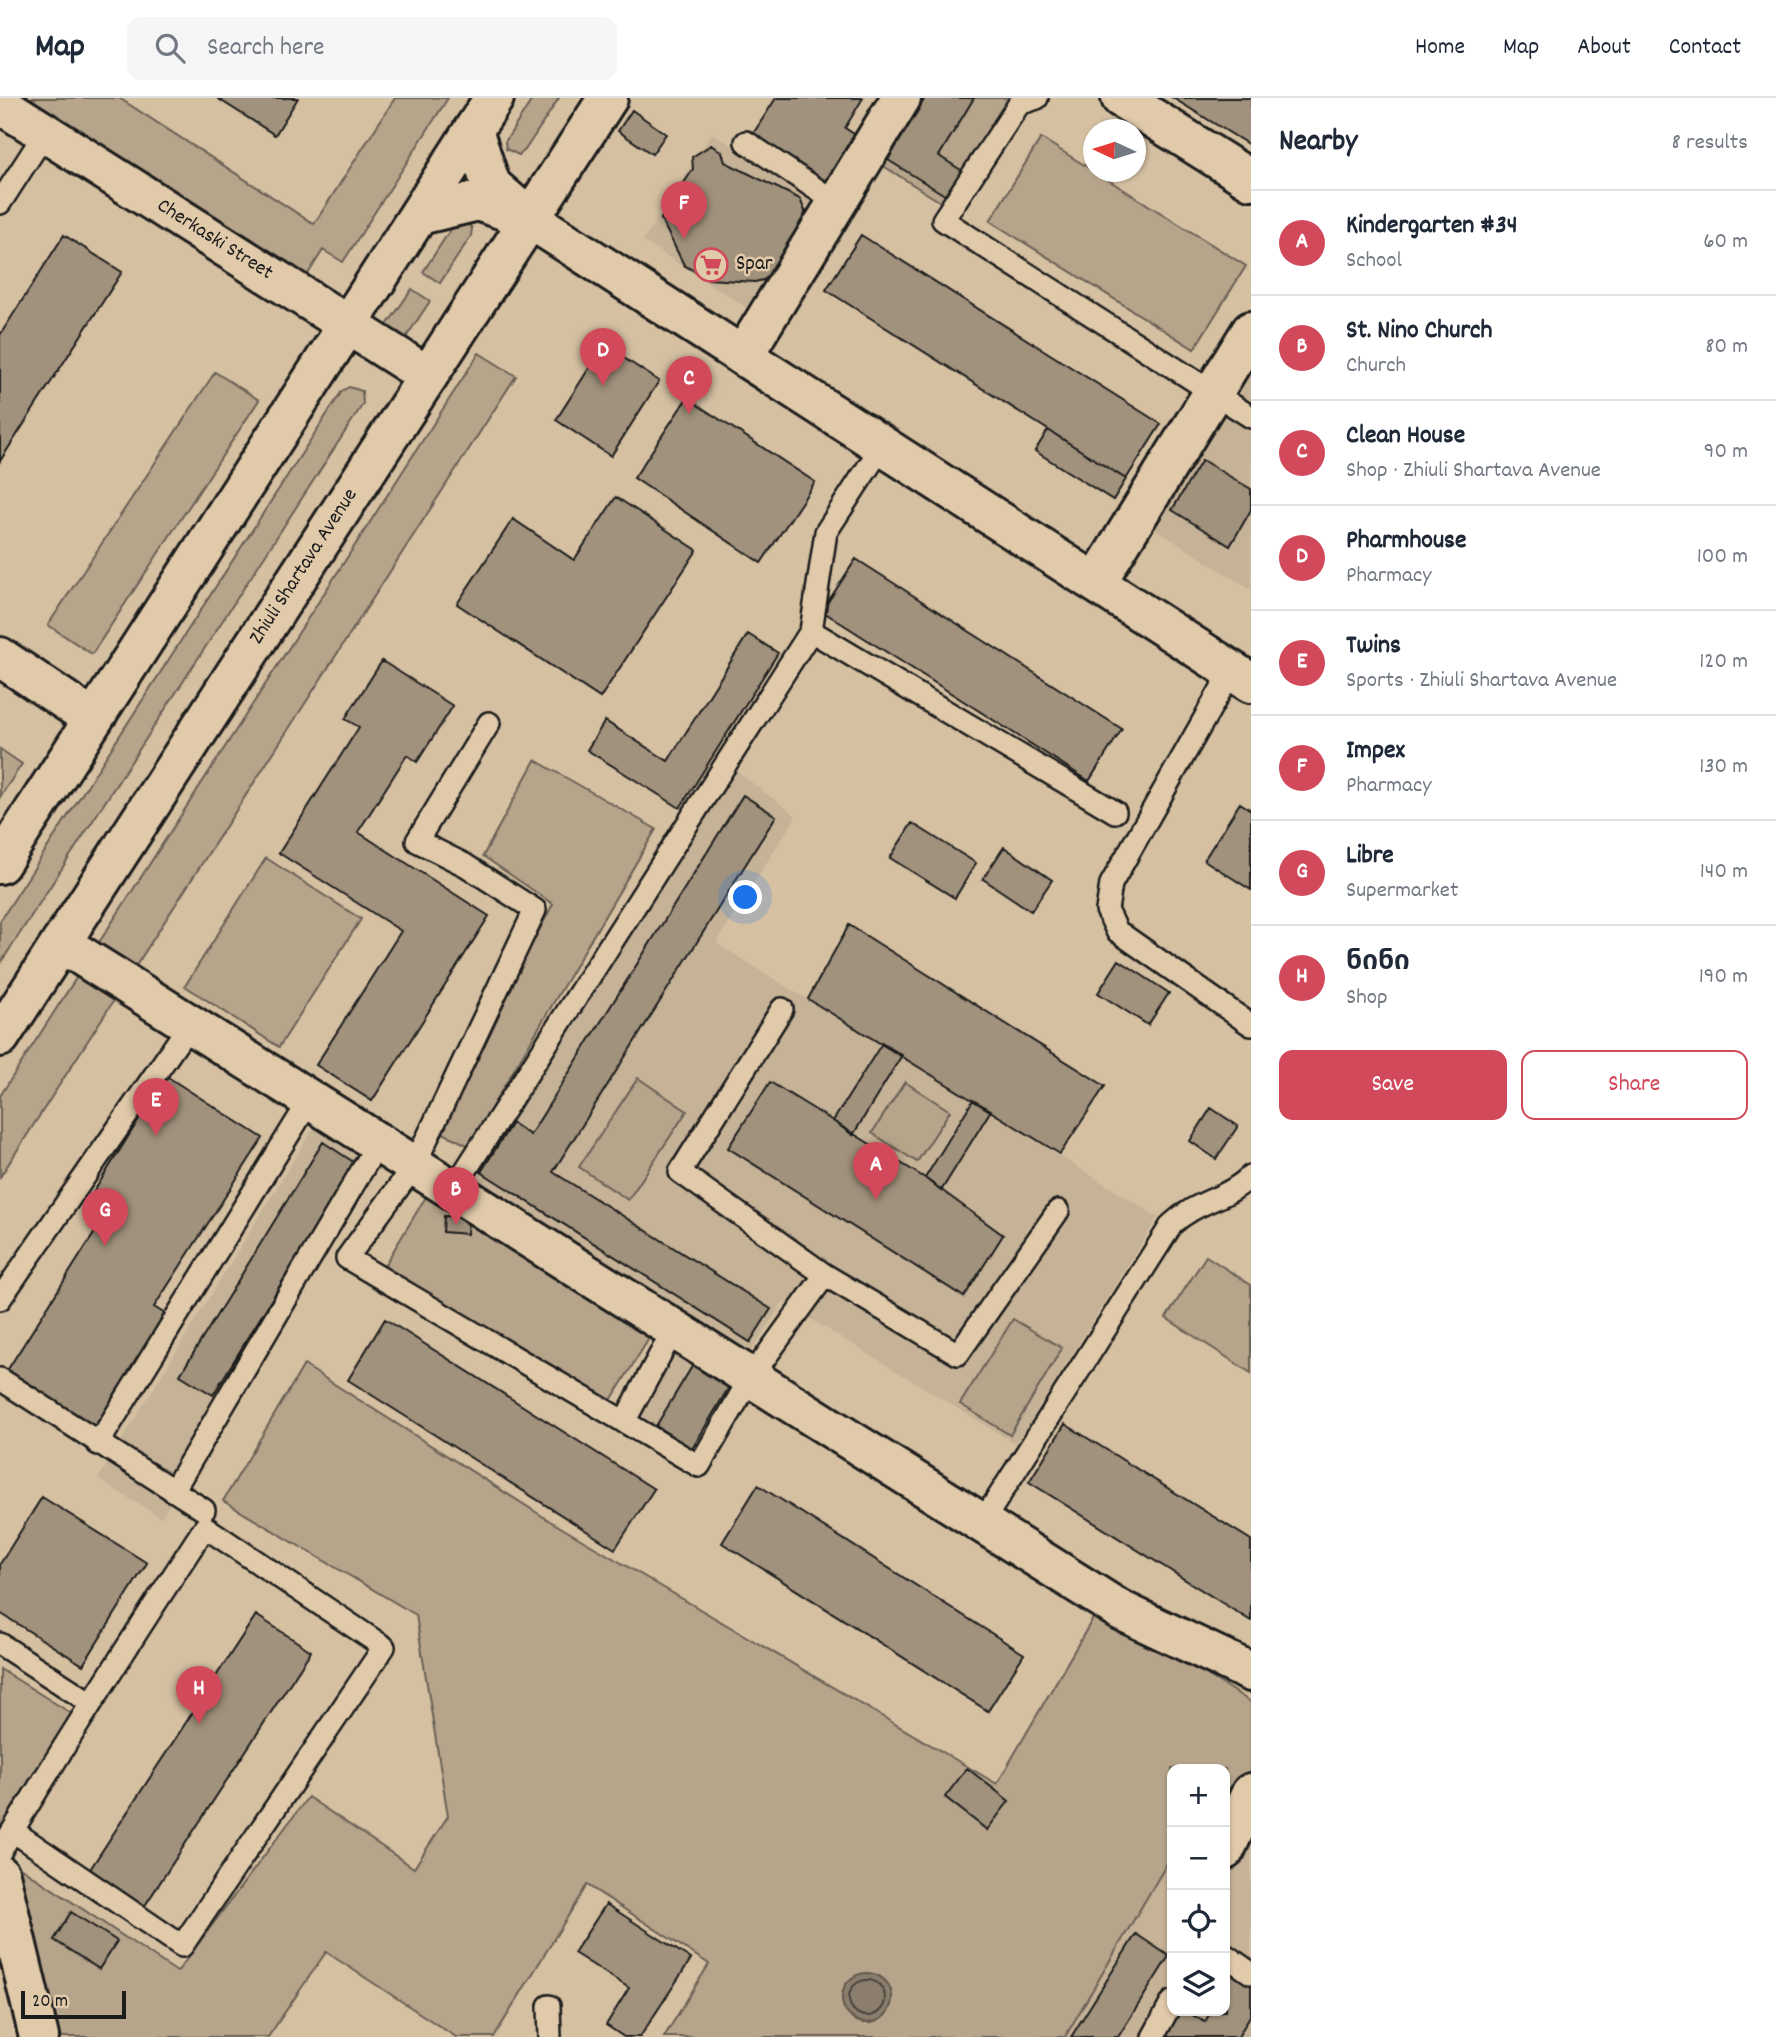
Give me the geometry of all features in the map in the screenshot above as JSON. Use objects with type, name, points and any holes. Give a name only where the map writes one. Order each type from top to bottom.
[{"type":"street","points":[[0,864],[494,98]]},
{"type":"street","name":"Zhiuli Shartava Avenue","points":[[0,1037],[608,98]]},
{"type":"street","points":[[744,356],[901,98]]},
{"type":"street","points":[[1121,98],[1251,180]]},
{"type":"street","name":"Cherkaski Street","points":[[0,104],[428,376]]},
{"type":"street","points":[[473,130],[491,184],[530,219],[1241,676]]},
{"type":"street","points":[[419,215],[478,201],[530,219]]},
{"type":"street","points":[[1096,583],[1251,331]]},
{"type":"street","points":[[0,657],[93,719]]},
{"type":"street","points":[[61,943],[1120,1609],[1251,1672]]},
{"type":"street","points":[[1230,1839],[1251,1793]]},
{"type":"street","points":[[0,1875],[39,2037]]},
{"type":"lane","points":[[1037,98],[1019,104],[943,220],[1251,417]]},
{"type":"lane","points":[[0,203],[45,133]]},
{"type":"lane","points":[[746,142],[837,203]]},
{"type":"lane","points":[[453,1190],[811,631],[826,533],[882,446]]},
{"type":"lane","points":[[811,631],[1115,812]]},
{"type":"lane","points":[[1241,676],[1111,884],[1107,910],[1117,931],[1251,1025]]},
{"type":"lane","points":[[489,723],[417,841],[465,865],[535,910],[414,1166],[347,1258],[699,1466],[751,1377],[825,1275]]},
{"type":"lane","points":[[782,1009],[680,1172],[825,1275],[958,1354],[1058,1211]]},
{"type":"lane","points":[[0,1299],[190,1024]]},
{"type":"lane","points":[[99,1444],[310,1100]]},
{"type":"lane","points":[[173,1491],[379,1143]]},
{"type":"lane","points":[[982,1523],[1172,1224],[1189,1208],[1246,1189]]},
{"type":"lane","points":[[624,1422],[674,1329]]},
{"type":"lane","points":[[0,1379],[204,1510]]},
{"type":"lane","points":[[0,1852],[91,1703],[205,1527],[384,1647],[182,1946],[13,1831]]},
{"type":"lane","points":[[0,1644],[91,1703]]},
{"type":"lane","points":[[1230,1958],[1251,1973]]},
{"type":"lane","points":[[549,2006],[550,2037]]},
{"type":"lane","points":[[1153,2037],[1167,2011]]},
{"type":"shaded area","points":[[30,98],[119,98],[314,224],[395,98],[448,98],[343,262],[323,250],[306,277]]},
{"type":"shaded area","points":[[533,98],[559,98],[519,155],[506,149],[505,142]]},
{"type":"shaded area","points":[[912,98],[1015,98],[945,205],[874,160]]},
{"type":"shaded area","points":[[712,133],[832,210],[763,318],[643,241]]},
{"type":"shaded area","points":[[1041,138],[1083,164],[1083,182],[1111,182],[1246,266],[1194,349],[990,221]]},
{"type":"shaded area","points":[[465,220],[472,228],[471,236],[440,283],[423,272],[454,224]]},
{"type":"shaded area","points":[[412,289],[430,301],[403,342],[385,328]]},
{"type":"shaded area","points":[[479,353],[516,376],[0,1177],[0,1096]]},
{"type":"shaded area","points":[[1251,359],[1251,590],[1149,525]]},
{"type":"shaded area","points":[[215,372],[259,400],[92,654],[48,625]]},
{"type":"shaded area","points":[[349,387],[362,391],[363,404],[0,964],[0,921],[342,391]]},
{"type":"shaded area","points":[[0,749],[22,764],[0,797]]},
{"type":"shaded area","points":[[535,760],[656,829],[469,1146],[435,1129],[553,904],[483,856]]},
{"type":"shaded area","points":[[735,770],[796,816],[716,943],[1158,1217],[1016,1444],[783,1302],[748,1356],[466,1186]]},
{"type":"shaded area","points":[[266,858],[361,919],[279,1047],[185,986]]},
{"type":"shaded area","points":[[638,1078],[687,1111],[628,1200],[579,1167]]},
{"type":"shaded area","points":[[905,1082],[950,1111],[917,1162],[872,1133]]},
{"type":"shaded area","points":[[316,1124],[380,1164],[161,1518],[98,1479]]},
{"type":"shaded area","points":[[430,1190],[656,1327],[608,1405],[383,1268]]},
{"type":"shaded area","points":[[1206,1256],[1251,1285],[1251,1373],[1166,1318]]},
{"type":"shaded area","points":[[1013,1319],[1062,1348],[1010,1435],[960,1404]]},
{"type":"shaded area","points":[[674,1329],[751,1377],[699,1466],[624,1422]]},
{"type":"shaded area","points":[[304,1365],[550,1521],[997,1784],[1099,1608],[1251,1702],[1251,1789],[1230,1823],[1230,1764],[1167,1764],[1167,1864],[1065,2037],[664,2037],[709,1964],[587,1885],[494,2037],[456,2037],[326,1952],[268,2037],[47,2037],[8,1893],[21,1868],[177,1972],[308,1797],[414,1868],[448,1816],[416,1615],[223,1501]]},
{"type":"shaded area","points":[[0,1669],[74,1715],[1,1833],[0,1830]]},
{"type":"shaded area","points":[[1251,1789],[1251,2037],[1065,2037],[1167,1864],[1167,2016],[1230,2016],[1230,1823]]},
{"type":"water","points":[[857,1974],[877,1974],[891,1988],[891,2008],[877,2022],[857,2022],[843,2008],[843,1988]]},
{"type":"building","points":[[217,98],[298,98],[275,135]]},
{"type":"building","points":[[776,98],[863,98],[845,128],[857,136],[825,185],[751,137]]},
{"type":"building","points":[[925,98],[974,98],[939,156],[964,172],[948,197],[888,160]]},
{"type":"building","points":[[1173,98],[1251,98],[1251,146]]},
{"type":"building","points":[[632,110],[666,134],[652,154],[618,131]]},
{"type":"building","points":[[711,145],[722,152],[725,162],[800,199],[805,211],[804,225],[767,279],[755,282],[708,279],[684,265],[661,219],[693,169],[692,157]]},
{"type":"building","points":[[64,235],[122,272],[0,461],[0,335]]},
{"type":"building","points":[[861,235],[1161,424],[1126,479],[826,290]]},
{"type":"building","points":[[604,345],[659,381],[611,456],[556,420]]},
{"type":"building","points":[[687,398],[815,482],[761,563],[634,478]]},
{"type":"building","points":[[1048,430],[1126,479],[1113,500],[1035,451]]},
{"type":"building","points":[[1202,460],[1251,489],[1251,510],[1230,546],[1172,510]]},
{"type":"building","points":[[616,497],[697,550],[600,698],[457,604],[513,519],[574,560]]},
{"type":"building","points":[[856,559],[1122,729],[1089,781],[822,611]]},
{"type":"building","points":[[748,634],[778,653],[680,808],[587,750],[605,721],[668,761]]},
{"type":"building","points":[[382,661],[453,706],[417,762],[407,755],[358,832],[489,916],[372,1101],[316,1065],[401,931],[279,853],[359,727],[345,719]]},
{"type":"building","points":[[743,795],[776,816],[553,1172],[771,1309],[750,1342],[481,1172],[512,1123],[530,1135]]},
{"type":"building","points":[[1240,803],[1251,810],[1251,890],[1204,860]]},
{"type":"building","points":[[912,823],[976,863],[955,898],[890,858]]},
{"type":"building","points":[[1004,847],[1052,880],[1031,911],[983,879]]},
{"type":"building","points":[[849,925],[1105,1086],[1060,1154],[808,999]]},
{"type":"building","points":[[1119,960],[1169,993],[1148,1025],[1098,993]]},
{"type":"building","points":[[882,1043],[902,1055],[853,1135],[833,1121]]},
{"type":"building","points":[[166,1076],[263,1138],[154,1307],[173,1319],[97,1438],[3,1377],[102,1221],[83,1209]]},
{"type":"building","points":[[770,1082],[925,1178],[1003,1235],[964,1297],[728,1148]]},
{"type":"building","points":[[973,1100],[991,1110],[941,1191],[925,1178]]},
{"type":"building","points":[[1211,1108],[1238,1126],[1216,1159],[1190,1141]]},
{"type":"building","points":[[323,1142],[355,1163],[213,1395],[180,1375]]},
{"type":"building","points":[[444,1216],[468,1217],[467,1234],[443,1232]]},
{"type":"building","points":[[385,1319],[654,1489],[615,1549],[348,1380]]},
{"type":"building","points":[[699,1355],[735,1377],[692,1449],[656,1426]]},
{"type":"building","points":[[1065,1424],[1251,1540],[1251,1621],[1029,1482]]},
{"type":"building","points":[[758,1485],[1024,1654],[988,1711],[722,1543]]},
{"type":"building","points":[[42,1497],[147,1563],[83,1665],[0,1613],[0,1564]]},
{"type":"building","points":[[256,1615],[311,1651],[144,1907],[89,1871]]},
{"type":"building","points":[[967,1768],[1009,1801],[987,1830],[945,1797]]},
{"type":"building","points":[[606,1904],[691,1959],[640,2037],[624,2037],[606,2025],[629,1988],[574,1953]]},
{"type":"building","points":[[71,1912],[117,1941],[99,1969],[54,1940]]},
{"type":"building","points":[[1136,1934],[1167,1955],[1167,1959],[1118,2037],[1071,2037]]},
{"type":"building","points":[[1233,1972],[1251,1983],[1251,2014],[1238,2037],[1159,2037],[1171,2016],[1194,2016],[1205,2022],[1208,2016],[1230,2016],[1230,1978]]},
{"type":"place","name":"Impex","points":[[684,239]]},
{"type":"place","name":"Spar","points":[[711,265]]},
{"type":"place","name":"Pharmhouse","points":[[603,386]]},
{"type":"place","name":"Clean House","points":[[689,414]]},
{"type":"place","name":"Twins","points":[[156,1136]]},
{"type":"place","name":"Kindergarten #34","points":[[876,1200]]},
{"type":"place","name":"St. Nino Church","points":[[456,1225]]},
{"type":"place","name":"Libre","points":[[105,1246]]},
{"type":"place","name":"ნინი","points":[[199,1724]]}]
